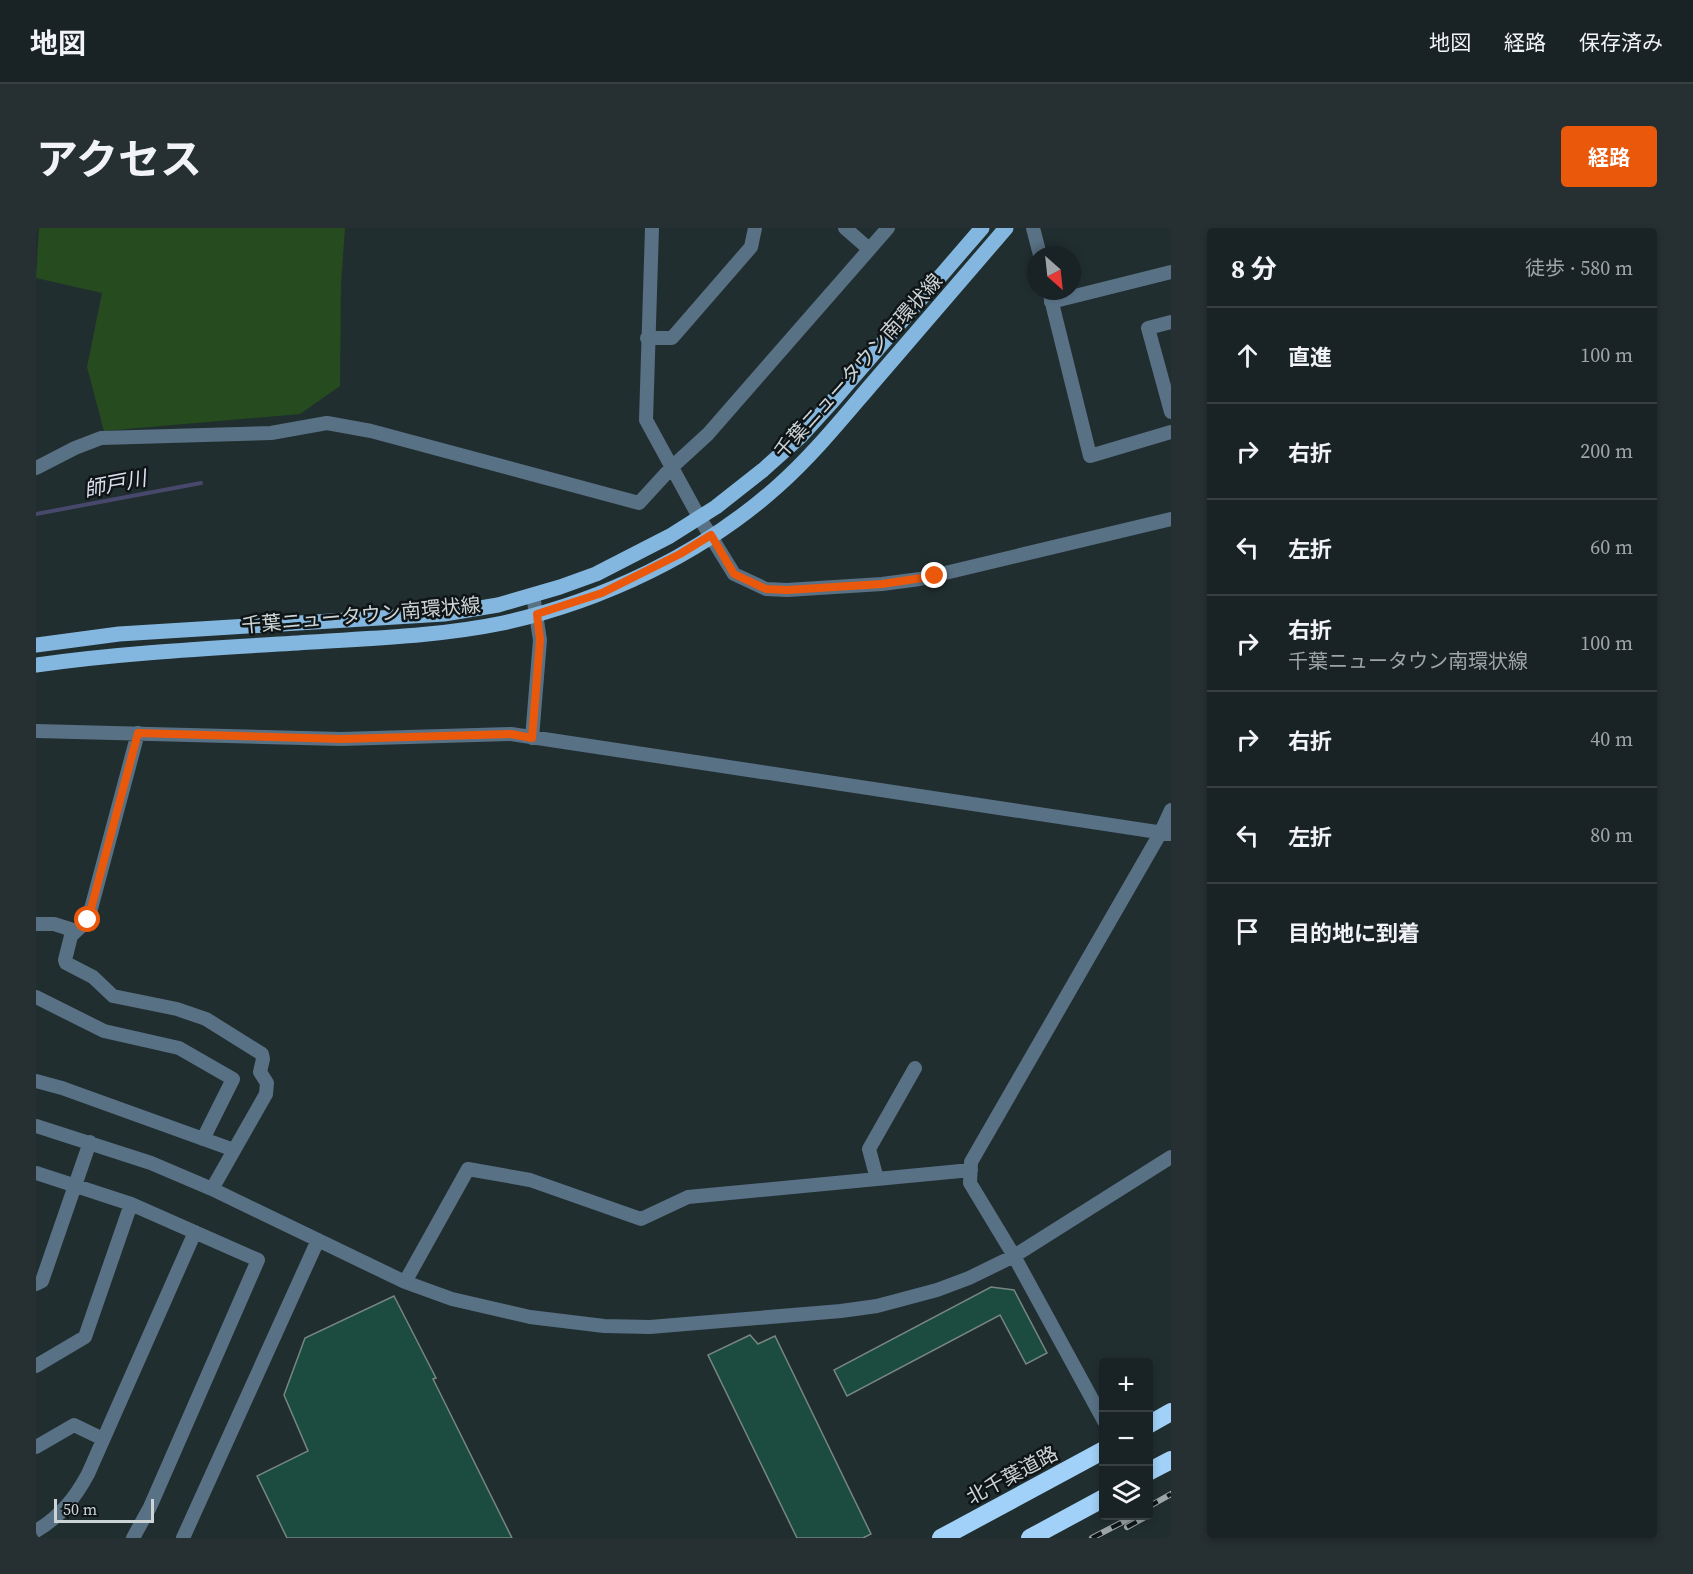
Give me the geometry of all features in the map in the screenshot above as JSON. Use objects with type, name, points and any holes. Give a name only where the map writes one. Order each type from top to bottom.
[{"type":"highway","points":[[1153,1423],[1171,1412]]},
{"type":"highway","name":"北千葉道路","points":[[941,1538],[1099,1453]]},
{"type":"highway","points":[[1153,1470],[1171,1460]]},
{"type":"highway","points":[[1030,1538],[1099,1501]]},
{"type":"main road","name":"千葉ニュータウン南環状線","points":[[36,645],[119,634],[444,614],[498,605],[606,569],[670,536],[699,518],[763,470],[801,436],[982,228]]},
{"type":"main road","name":"千葉ニュータウン南環状線","points":[[36,665],[126,654],[444,632],[501,623],[602,593],[680,554],[711,535],[776,488],[817,449],[1006,228]]},
{"type":"street","points":[[651,228],[646,420],[699,518],[734,574],[766,589],[787,590],[882,584],[920,579],[1171,519]]},
{"type":"street","points":[[647,338],[672,338],[751,247],[755,228]]},
{"type":"street","points":[[845,228],[869,249]]},
{"type":"street","points":[[36,468],[75,448],[101,438],[271,433],[327,423],[371,431],[639,503],[672,467],[708,434],[888,228]]},
{"type":"street","points":[[1033,228],[1038,246]]},
{"type":"street","points":[[1081,290],[1171,272]]},
{"type":"street","points":[[1051,300],[1090,456],[1171,432]]},
{"type":"street","points":[[1171,322],[1148,328],[1171,412]]},
{"type":"street","points":[[532,738],[540,640],[533,595]]},
{"type":"street","points":[[36,731],[341,739],[511,734],[1166,833]]},
{"type":"street","points":[[71,936],[88,920],[138,733]]},
{"type":"street","points":[[1099,1412],[1014,1256],[970,1183],[970,1170],[971,1162],[1166,833],[1171,810]]},
{"type":"street","points":[[36,924],[54,924],[70,929],[71,936],[66,963],[93,977],[110,993],[177,1009],[206,1020],[262,1054],[260,1072],[268,1088],[212,1189]]},
{"type":"street","points":[[36,997],[104,1031],[179,1048],[233,1079],[203,1139]]},
{"type":"street","points":[[877,1179],[869,1149],[915,1068]]},
{"type":"street","points":[[36,1081],[63,1088],[234,1150]]},
{"type":"street","points":[[36,1126],[151,1163],[212,1189],[405,1282],[452,1299],[530,1317],[604,1326],[650,1327],[877,1306],[937,1290],[969,1278],[1014,1256],[1171,1156]]},
{"type":"street","points":[[36,1284],[42,1281],[90,1142]]},
{"type":"street","points":[[405,1282],[468,1169],[530,1180],[641,1219],[688,1197],[970,1170]]},
{"type":"street","points":[[36,1173],[132,1204],[258,1260],[150,1506],[133,1538]]},
{"type":"street","points":[[36,1366],[85,1337],[132,1204]]},
{"type":"street","points":[[36,1531],[61,1513],[76,1496],[195,1232]]},
{"type":"street","points":[[183,1538],[318,1240]]},
{"type":"street","points":[[36,1447],[74,1425],[103,1439]]},
{"type":"green space","points":[[39,228],[345,228],[341,284],[340,386],[300,414],[104,431],[87,367],[102,293],[36,278]]},
{"type":"building","points":[[991,1287],[1014,1290],[1047,1353],[1026,1364],[1000,1315],[847,1396],[834,1370]]},
{"type":"building","points":[[394,1296],[436,1378],[433,1379],[512,1538],[287,1538],[257,1476],[308,1451],[284,1395],[305,1338]]},
{"type":"building","points":[[750,1335],[758,1344],[775,1336],[871,1534],[863,1538],[797,1538],[708,1355]]},
{"type":"waterway","name":"師戸川","points":[[36,514],[201,483]]},
{"type":"railway","points":[[1153,1504],[1171,1494]]},
{"type":"railway","points":[[1092,1538],[1126,1520]]},
{"type":"railway","points":[[1127,1527],[1140,1520]]},
{"type":"route","points":[[88,920],[138,733],[341,739],[511,734],[532,738],[540,640],[537,614],[602,593],[680,554],[711,535],[734,574],[766,589],[787,590],[882,584],[935,576]]}]
